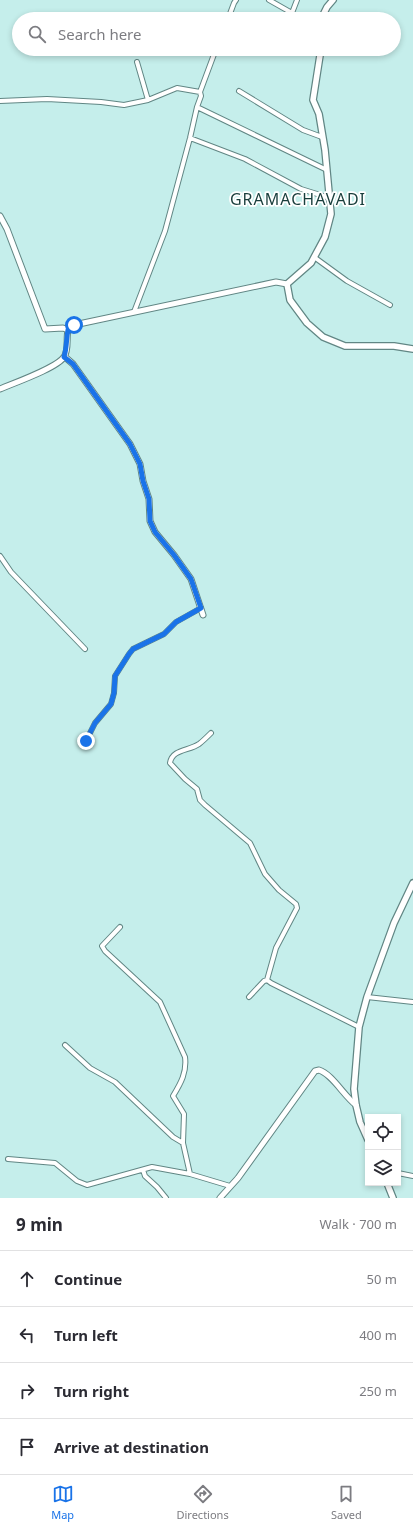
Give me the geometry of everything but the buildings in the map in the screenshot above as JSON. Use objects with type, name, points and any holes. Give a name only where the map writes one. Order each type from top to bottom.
[{"type":"main road","points":[[324,12],[333,0]]},
{"type":"main road","points":[[320,56],[313,100],[319,114],[327,170],[331,214],[325,237],[311,262],[287,284],[290,300],[307,324],[323,337],[345,346],[394,346],[413,349]]},
{"type":"main road","points":[[365,1133],[360,1122],[354,1089],[359,1027],[367,997],[394,923],[413,883]]},
{"type":"main road","points":[[388,1186],[393,1198]]},
{"type":"street","points":[[231,12],[236,0]]},
{"type":"street","points":[[269,0],[290,12]]},
{"type":"street","points":[[292,12],[297,0]]},
{"type":"street","points":[[134,312],[165,231],[201,96],[200,92],[213,56]]},
{"type":"street","points":[[137,62],[148,100]]},
{"type":"street","points":[[0,101],[47,99],[101,102],[124,105],[148,100],[177,88],[200,92]]},
{"type":"street","points":[[239,91],[303,130],[322,137]]},
{"type":"street","points":[[197,107],[327,170]]},
{"type":"street","points":[[190,138],[245,159],[301,189],[330,198]]},
{"type":"street","points":[[0,216],[7,229],[45,329],[63,328],[68,330]]},
{"type":"street","points":[[314,256],[347,282],[390,305]]},
{"type":"street","points":[[0,389],[56,364],[64,357],[67,348],[66,338],[68,330],[74,325],[276,282],[287,284]]},
{"type":"street","points":[[64,357],[77,369],[130,444],[140,464],[143,481],[149,499],[150,521],[155,532],[191,579],[203,615]]},
{"type":"street","points":[[0,556],[11,572],[85,649]]},
{"type":"street","points":[[86,741],[95,723],[111,704],[114,693],[115,676],[133,649],[164,634],[176,622],[201,608]]},
{"type":"street","points":[[211,733],[198,745],[179,752],[173,756],[170,763],[185,779],[198,789],[200,800],[205,805],[250,843],[265,874],[279,890],[296,904],[297,908],[276,948],[268,980]]},
{"type":"street","points":[[120,927],[102,946],[105,951],[160,1002],[185,1057],[186,1064],[182,1082],[173,1096],[184,1114],[183,1143],[190,1174]]},
{"type":"street","points":[[249,997],[264,981],[268,980]]},
{"type":"street","points":[[268,980],[271,983],[359,1027]]},
{"type":"street","points":[[367,997],[413,1002]]},
{"type":"street","points":[[65,1045],[90,1068],[115,1082],[173,1137],[183,1143]]},
{"type":"street","points":[[220,1198],[238,1178],[315,1071],[319,1070],[328,1074],[347,1098],[356,1105]]},
{"type":"street","points":[[8,1159],[55,1163],[76,1181],[87,1186],[152,1167],[190,1174],[230,1186]]},
{"type":"street","points":[[143,1170],[145,1176],[158,1187],[166,1198]]},
{"type":"street","points":[[401,1174],[413,1176]]},
{"type":"district","name":"GRAMACHAVADI","points":[[298,199]]},
{"type":"route","points":[[74,325],[68,330],[66,338],[67,348],[64,357],[73,364],[130,444],[140,464],[143,481],[149,499],[150,521],[155,532],[191,579],[201,608],[176,622],[164,634],[133,649],[115,676],[114,693],[111,704],[95,723],[86,741]]}]
